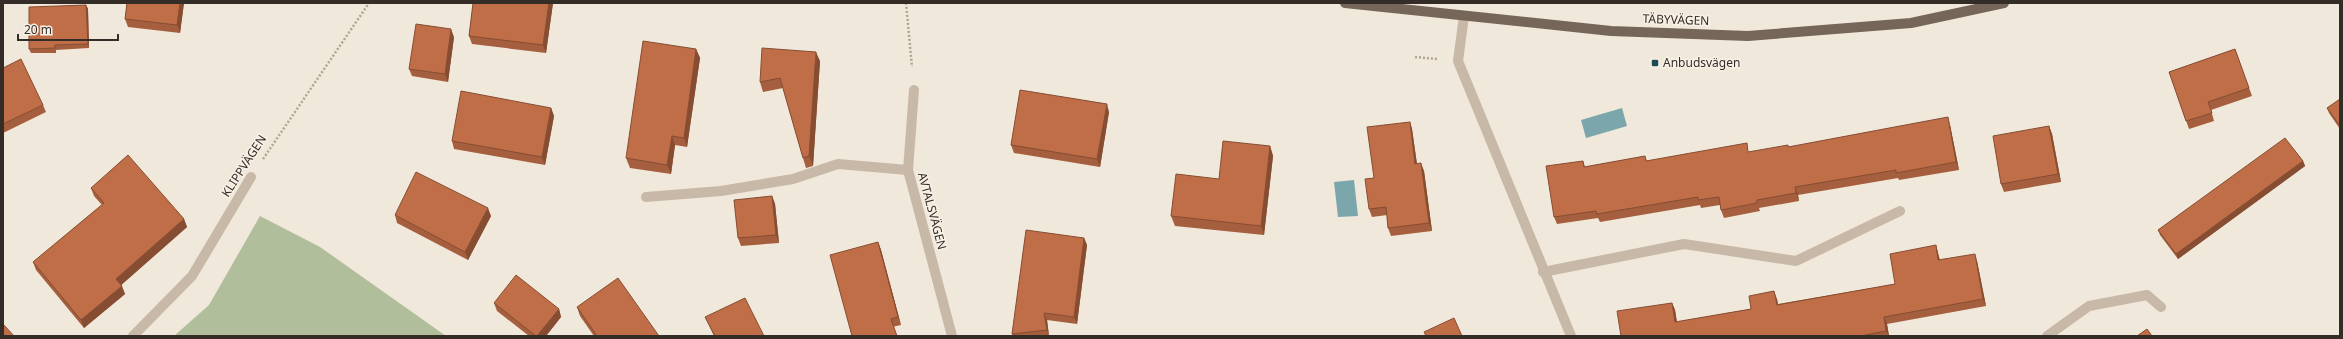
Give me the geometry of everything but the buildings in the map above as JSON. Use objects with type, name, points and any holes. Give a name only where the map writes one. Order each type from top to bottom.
[{"type":"main road","name":"TÄBYVÄGEN","points":[[1345,3],[1611,30],[1748,36],[1911,23],[2004,3]]},
{"type":"street","points":[[1464,16],[1458,61],[1570,336]]},
{"type":"street","name":"AVTALSVÄGEN","points":[[914,90],[908,170],[952,336]]},
{"type":"street","points":[[646,197],[721,191],[793,179],[838,164],[908,170]]},
{"type":"street","name":"KLIPPVÄGEN","points":[[133,336],[192,276],[251,177]]},
{"type":"street","points":[[1543,272],[1684,244],[1796,261],[1900,211]]},
{"type":"street","points":[[2047,336],[2089,306],[2147,294],[2161,307]]},
{"type":"path","name":"KLIPPVÄGEN","points":[[251,177],[369,3]]},
{"type":"path","points":[[906,3],[914,90]]},
{"type":"green space","points":[[260,216],[320,247],[446,336],[174,336],[209,305]]},
{"type":"water","points":[[1622,108],[1627,126],[1586,138],[1581,120]]},
{"type":"water","points":[[1354,180],[1358,216],[1338,217],[1334,182]]},
{"type":"place","name":"Anbudsvägen","points":[[1655,63]]}]
